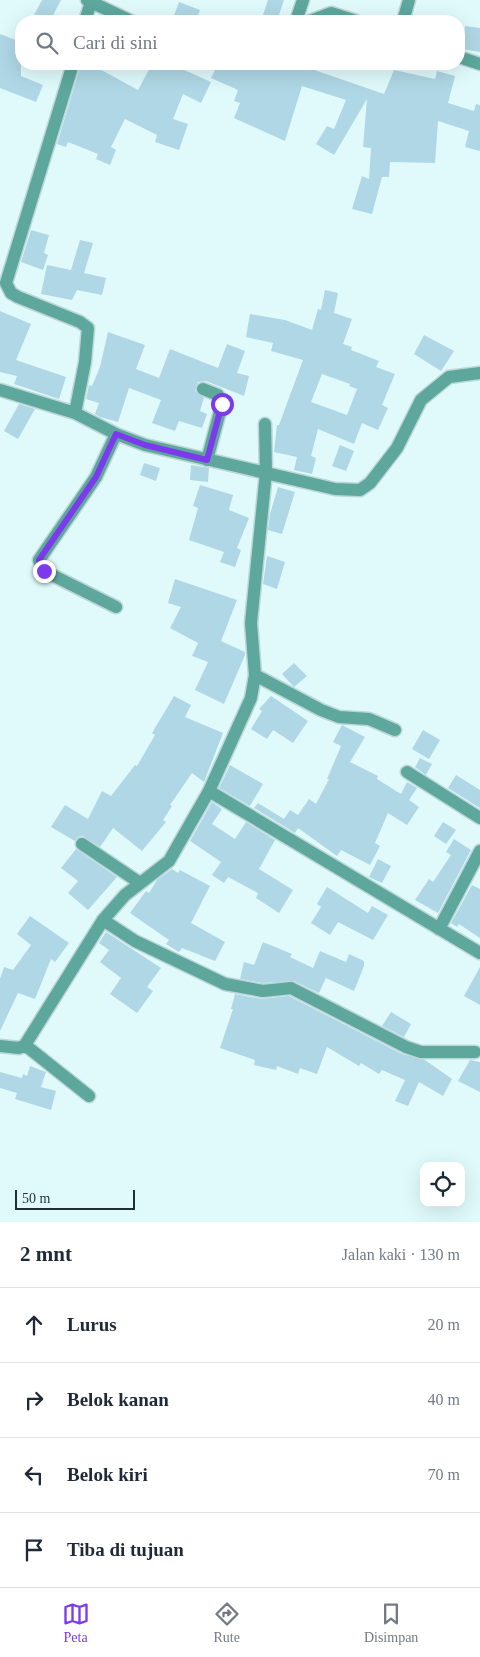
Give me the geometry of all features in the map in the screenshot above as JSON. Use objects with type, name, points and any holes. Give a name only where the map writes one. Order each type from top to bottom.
[{"type":"street","points":[[298,15],[303,0]]},
{"type":"street","points":[[405,15],[409,0]]},
{"type":"street","points":[[86,15],[89,1],[118,15]]},
{"type":"street","points":[[465,59],[480,64]]},
{"type":"street","points":[[70,70],[6,283],[11,293],[18,297],[80,322],[88,328],[85,362],[75,413]]},
{"type":"street","points":[[0,390],[75,413],[116,434],[145,445],[335,489],[360,490],[370,483],[397,448],[421,400],[449,377],[480,373]]},
{"type":"street","points":[[203,389],[218,395],[222,404],[207,460]]},
{"type":"street","points":[[0,1046],[19,1048],[25,1045],[104,920],[125,895],[169,861],[209,792],[251,698],[255,675],[251,624],[266,472],[265,424]]},
{"type":"street","points":[[116,434],[96,477],[39,560],[44,571],[116,607]]},
{"type":"street","points":[[255,675],[321,710],[339,717],[369,719],[395,730]]},
{"type":"street","points":[[407,772],[480,818]]},
{"type":"street","points":[[209,792],[480,953]]},
{"type":"street","points":[[82,844],[140,884]]},
{"type":"street","points":[[439,929],[480,851]]},
{"type":"street","points":[[104,920],[135,941],[225,984],[263,991],[291,988],[406,1047],[421,1052],[474,1052]]},
{"type":"street","points":[[25,1045],[89,1096]]},
{"type":"building","points":[[42,0],[61,0],[53,15],[34,15]]},
{"type":"building","points":[[268,0],[284,0],[279,15],[263,15]]},
{"type":"building","points":[[179,2],[200,10],[198,15],[174,15]]},
{"type":"building","points":[[465,26],[480,28],[480,52],[465,50]]},
{"type":"building","points":[[0,34],[15,40],[15,70],[21,70],[21,76],[43,85],[36,102],[0,88]]},
{"type":"building","points":[[79,70],[101,70],[138,90],[149,70],[184,70],[211,82],[201,103],[183,94],[173,119],[188,124],[179,150],[155,142],[157,135],[125,119],[111,147],[116,150],[110,165],[96,159],[98,154],[68,142],[66,147],[57,144]]},
{"type":"building","points":[[215,70],[314,70],[384,94],[394,70],[435,79],[437,71],[455,76],[448,103],[474,111],[476,104],[480,105],[480,151],[465,147],[469,131],[438,121],[435,163],[390,162],[389,177],[382,177],[372,214],[352,209],[362,176],[369,179],[371,148],[363,147],[367,99],[334,155],[316,144],[327,126],[334,129],[346,100],[302,86],[285,141],[234,118],[240,103],[234,101],[238,90],[211,78]]},
{"type":"building","points":[[31,230],[49,235],[44,253],[48,255],[43,270],[21,262]]},
{"type":"building","points":[[80,240],[93,243],[84,273],[106,278],[102,295],[77,290],[72,300],[41,294],[47,265],[71,270]]},
{"type":"building","points":[[325,290],[338,293],[334,313],[352,319],[343,344],[352,347],[351,350],[379,361],[376,367],[395,374],[382,405],[388,408],[378,430],[362,423],[354,444],[318,429],[311,456],[316,458],[312,474],[294,470],[297,457],[274,452],[277,425],[279,425],[303,360],[271,351],[273,343],[246,337],[250,314],[285,320],[312,330],[318,309],[321,310]],"holes":[[[322,374],[350,384],[349,386],[357,389],[347,415],[311,402]]]},
{"type":"building","points":[[0,311],[31,324],[16,360],[66,377],[59,399],[14,384],[17,376],[0,372]]},
{"type":"building","points":[[108,332],[145,345],[136,369],[159,378],[170,349],[218,368],[227,344],[245,351],[237,373],[249,376],[244,396],[206,381],[198,382],[195,391],[204,398],[200,411],[207,414],[202,428],[179,421],[175,431],[152,423],[161,400],[129,388],[118,422],[100,417],[95,414],[99,403],[86,399],[89,385],[92,386],[100,367]]},
{"type":"building","points":[[424,335],[454,351],[441,371],[414,354]]},
{"type":"building","points":[[19,404],[35,409],[18,439],[4,431]]},
{"type":"building","points":[[340,445],[354,451],[346,471],[332,466]]},
{"type":"building","points":[[144,463],[160,468],[156,481],[140,475]]},
{"type":"building","points":[[191,465],[209,468],[208,482],[190,480]]},
{"type":"building","points":[[200,485],[233,495],[229,510],[249,518],[237,548],[241,550],[235,567],[220,562],[224,552],[189,540],[198,508],[193,506]]},
{"type":"building","points":[[278,487],[295,492],[282,534],[268,530],[270,514]]},
{"type":"building","points":[[267,556],[285,562],[277,589],[263,584]]},
{"type":"building","points":[[175,579],[237,600],[221,641],[245,652],[245,655],[224,704],[195,690],[208,662],[192,656],[198,643],[170,628],[181,607],[168,603]]},
{"type":"building","points":[[294,663],[307,676],[294,687],[282,674]]},
{"type":"building","points":[[174,696],[191,705],[185,717],[223,733],[204,782],[192,773],[170,805],[172,806],[163,820],[166,822],[142,851],[113,828],[100,847],[83,836],[78,837],[75,841],[51,827],[65,805],[88,819],[102,791],[111,796],[135,765],[137,766],[155,735],[152,733]]},
{"type":"building","points":[[271,696],[308,721],[293,743],[273,730],[267,739],[251,729],[262,711],[259,709]]},
{"type":"building","points":[[342,725],[365,737],[350,762],[378,776],[377,779],[401,794],[407,782],[417,788],[409,800],[419,807],[407,825],[388,813],[375,843],[380,846],[370,865],[341,850],[337,856],[298,828],[295,833],[254,808],[258,803],[284,819],[290,810],[298,815],[309,799],[316,804],[329,779],[327,779],[341,746],[333,742]]},
{"type":"building","points":[[423,730],[440,740],[429,759],[412,749]]},
{"type":"building","points":[[420,758],[432,764],[426,775],[415,767]]},
{"type":"building","points":[[230,765],[263,784],[250,806],[219,788]]},
{"type":"building","points":[[456,775],[480,790],[480,808],[448,788]]},
{"type":"building","points":[[212,802],[222,809],[212,824],[235,839],[246,822],[275,840],[259,869],[293,890],[279,913],[256,898],[258,893],[228,877],[224,883],[212,875],[221,862],[190,841]]},
{"type":"building","points":[[443,822],[456,830],[446,844],[434,836]]},
{"type":"building","points":[[454,839],[471,850],[438,913],[415,900],[429,879],[433,882],[451,855],[446,852]]},
{"type":"building","points":[[76,849],[117,877],[88,910],[68,893],[78,881],[61,868]]},
{"type":"building","points":[[378,859],[391,866],[382,883],[369,877]]},
{"type":"building","points":[[172,869],[178,873],[180,870],[210,886],[191,923],[225,942],[215,961],[182,948],[179,952],[166,944],[169,940],[130,913],[146,891],[149,893],[157,880]]},
{"type":"building","points":[[472,885],[480,889],[480,938],[459,924],[457,927],[451,923]]},
{"type":"building","points":[[327,887],[368,913],[372,906],[388,915],[373,940],[338,922],[330,935],[311,923],[321,907],[317,904]]},
{"type":"building","points":[[30,916],[69,943],[55,962],[51,959],[35,999],[18,993],[0,1031],[0,979],[4,967],[13,970],[31,945],[17,934]]},
{"type":"building","points":[[106,932],[161,968],[147,987],[153,991],[137,1013],[110,994],[121,978],[100,962],[109,950],[99,943]]},
{"type":"building","points":[[263,942],[292,954],[290,957],[313,968],[320,951],[346,962],[349,954],[364,961],[364,966],[354,991],[326,978],[319,993],[294,981],[263,983],[240,979],[244,962],[254,965]]},
{"type":"building","points":[[480,967],[480,1005],[464,996]]},
{"type":"building","points":[[235,994],[262,999],[289,996],[402,1054],[425,1060],[452,1079],[443,1096],[419,1082],[408,1106],[395,1101],[405,1080],[382,1070],[379,1074],[361,1063],[359,1066],[327,1047],[317,1074],[300,1068],[298,1074],[277,1066],[276,1070],[254,1065],[255,1060],[220,1048],[233,1009],[231,1009]]},
{"type":"building","points":[[391,1012],[411,1024],[404,1037],[382,1026]]},
{"type":"building","points":[[470,1060],[480,1062],[480,1092],[458,1081]]},
{"type":"building","points":[[30,1066],[46,1072],[41,1087],[56,1091],[51,1110],[15,1099],[17,1093],[0,1088],[0,1072],[22,1078],[23,1074],[27,1076]]},
{"type":"route","points":[[44,571],[39,560],[96,477],[116,434],[145,445],[207,460],[222,404]]}]
